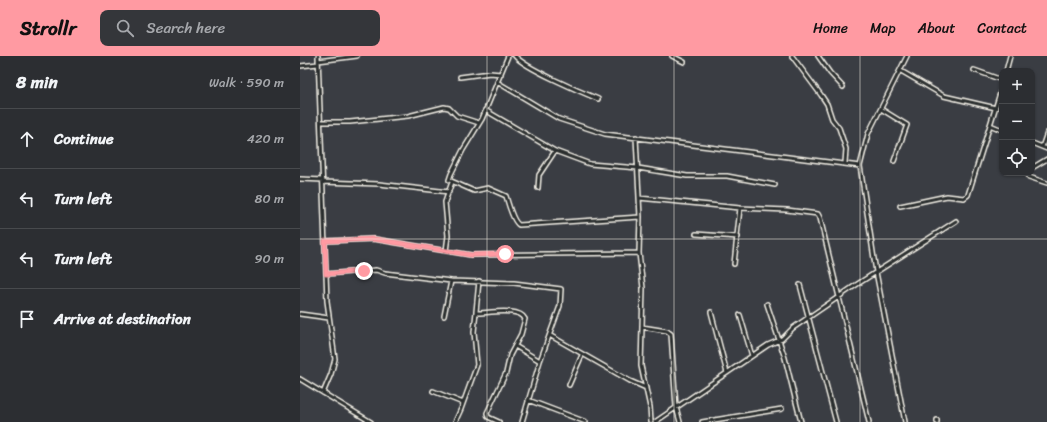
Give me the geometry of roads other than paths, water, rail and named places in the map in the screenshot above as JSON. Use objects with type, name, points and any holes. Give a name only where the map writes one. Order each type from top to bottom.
[{"type":"street","points":[[318,56],[326,274],[329,318],[335,358],[331,374],[323,393]]},
{"type":"street","points":[[300,66],[357,56]]},
{"type":"street","points":[[446,250],[448,236],[445,202],[452,182],[450,180],[450,174],[479,123],[508,56]]},
{"type":"street","points":[[515,56],[527,65],[598,99]]},
{"type":"street","points":[[672,56],[684,62]]},
{"type":"street","points":[[792,56],[827,104],[832,118],[839,128],[846,149],[845,163]]},
{"type":"street","points":[[818,56],[830,73],[843,87]]},
{"type":"street","points":[[905,422],[876,272],[860,166],[868,134],[901,71],[907,56]]},
{"type":"street","points":[[1007,68],[1010,56]]},
{"type":"street","points":[[974,70],[999,79]]},
{"type":"street","points":[[901,71],[944,96],[996,108]]},
{"type":"street","points":[[460,77],[490,73],[501,74]]},
{"type":"street","points":[[497,82],[559,119],[605,134],[786,158],[845,163],[860,166]]},
{"type":"street","points":[[900,206],[947,196],[964,198],[968,195],[999,98]]},
{"type":"street","points":[[321,122],[350,122],[408,116],[444,107],[449,108],[457,116],[479,123]]},
{"type":"street","points":[[881,109],[907,125],[894,161]]},
{"type":"street","points":[[485,110],[555,151],[590,164],[638,168],[687,176],[727,176],[775,184]]},
{"type":"street","points":[[990,125],[999,129]]},
{"type":"street","points":[[1042,147],[1047,133]]},
{"type":"street","points":[[636,137],[640,216],[639,253],[643,288],[641,366],[650,407],[651,422]]},
{"type":"street","points":[[1035,144],[1047,149]]},
{"type":"street","points":[[538,188],[539,175],[555,151]]},
{"type":"street","points":[[1035,166],[1047,159]]},
{"type":"street","points":[[1028,176],[1047,183]]},
{"type":"street","points":[[300,179],[379,184],[449,192]]},
{"type":"street","points":[[452,182],[474,191],[488,188],[506,196],[507,203],[515,223],[519,225],[640,216]]},
{"type":"street","points":[[639,198],[740,208],[787,210],[818,214],[869,422]]},
{"type":"street","points":[[734,264],[740,208]]},
{"type":"street","points":[[656,422],[876,272],[956,221]]},
{"type":"street","points":[[696,234],[738,237]]},
{"type":"street","points":[[325,241],[374,239],[471,255],[639,253]]},
{"type":"street","points":[[326,274],[376,270],[385,273],[451,280],[514,283],[562,289],[560,306],[551,336],[540,361],[522,422]]},
{"type":"street","points":[[444,316],[451,280]]},
{"type":"street","points":[[454,422],[463,403],[477,365],[474,332],[479,281]]},
{"type":"street","points":[[800,285],[836,422]]},
{"type":"street","points":[[767,304],[785,358],[801,422]]},
{"type":"street","points":[[477,313],[503,311],[524,316],[525,324],[510,355],[506,373],[487,415],[499,422]]},
{"type":"street","points":[[711,312],[727,373]]},
{"type":"street","points":[[300,314],[329,318]]},
{"type":"street","points":[[740,315],[752,356]]},
{"type":"street","points":[[642,327],[668,331],[671,334],[676,407],[680,422]]},
{"type":"street","points":[[551,336],[582,355],[646,388]]},
{"type":"street","points":[[515,346],[540,361]]},
{"type":"street","points":[[569,385],[582,355]]},
{"type":"street","points":[[300,379],[370,422]]},
{"type":"street","points":[[433,391],[463,403]]},
{"type":"street","points":[[528,400],[586,422]]},
{"type":"street","points":[[702,422],[782,409]]}]
